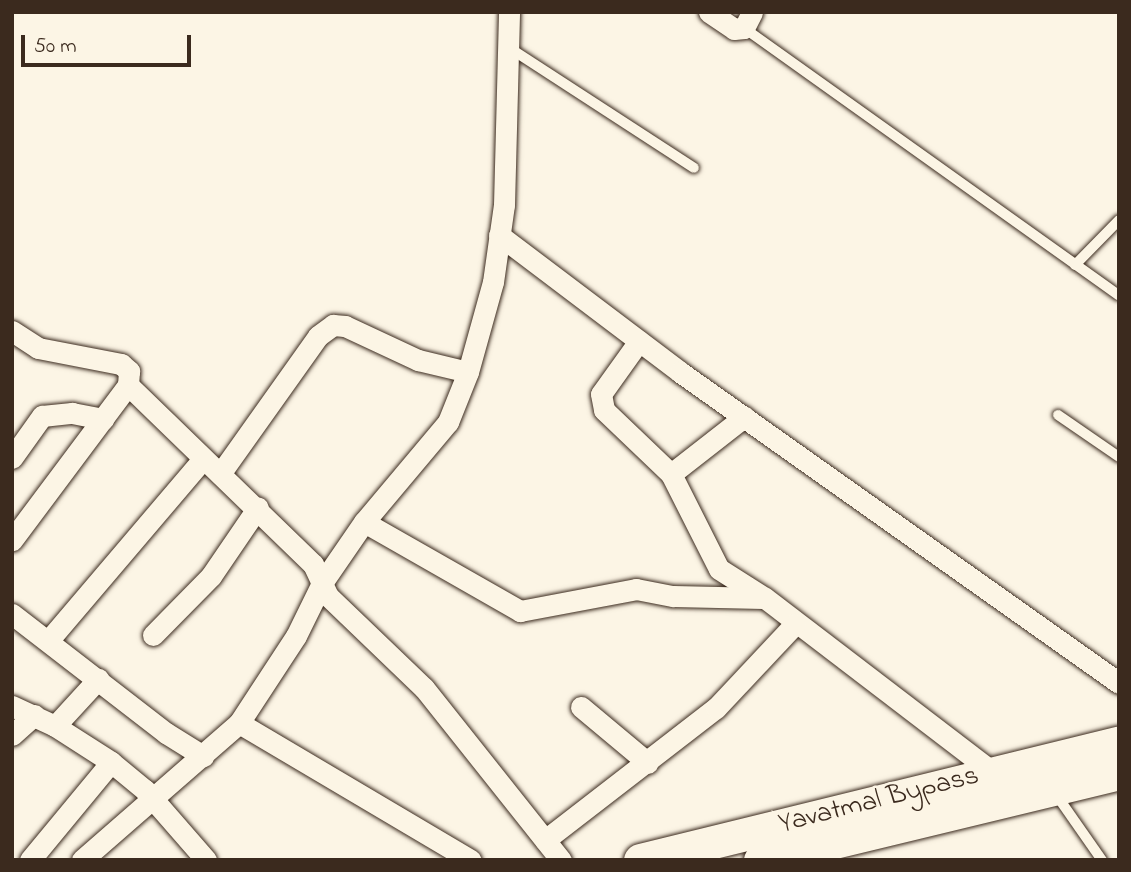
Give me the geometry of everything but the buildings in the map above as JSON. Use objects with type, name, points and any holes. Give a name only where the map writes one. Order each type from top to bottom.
[{"type":"main road","name":"Yavatmal Bypass","points":[[760,860],[1048,775],[1119,743]]},
{"type":"main road","name":"Yavatmal Bypass","points":[[640,860],[995,773],[1119,773]]},
{"type":"street","points":[[82,860],[239,723],[296,636],[322,583],[364,522],[448,422],[468,372],[493,282],[499,235],[511,49],[509,12]]},
{"type":"street","points":[[709,12],[734,29],[748,20]]},
{"type":"street","points":[[499,235],[744,417],[1119,683]]},
{"type":"street","points":[[220,474],[318,336],[332,325],[345,326],[418,360],[468,372]]},
{"type":"street","points":[[12,331],[38,348],[121,364],[129,371],[128,385],[12,540]]},
{"type":"street","points":[[639,341],[601,394],[604,410],[671,474],[719,569],[765,598],[795,624],[995,773]]},
{"type":"street","points":[[128,385],[202,459],[258,507],[313,564],[328,596],[424,688],[561,860]]},
{"type":"street","points":[[12,458],[42,416],[72,413],[103,419]]},
{"type":"street","points":[[671,474],[744,417]]},
{"type":"street","points":[[48,641],[202,459]]},
{"type":"street","points":[[153,635],[211,576],[258,507]]},
{"type":"street","points":[[364,522],[520,611],[636,589],[673,596],[765,598]]},
{"type":"street","points":[[12,614],[166,733],[203,755]]},
{"type":"street","points":[[545,840],[716,708],[795,624]]},
{"type":"street","points":[[55,726],[98,679]]},
{"type":"street","points":[[12,706],[55,726],[111,762],[152,798],[206,860]]},
{"type":"street","points":[[581,707],[648,763]]},
{"type":"street","points":[[12,735],[34,715]]},
{"type":"street","points":[[239,723],[471,860]]},
{"type":"street","points":[[30,860],[111,762]]},
{"type":"lane","points":[[748,20],[1075,265],[1119,295]]},
{"type":"lane","points":[[511,49],[694,168]]},
{"type":"lane","points":[[1075,265],[1119,220]]},
{"type":"lane","points":[[1058,415],[1119,457]]},
{"type":"lane","points":[[1048,775],[1102,860]]}]
